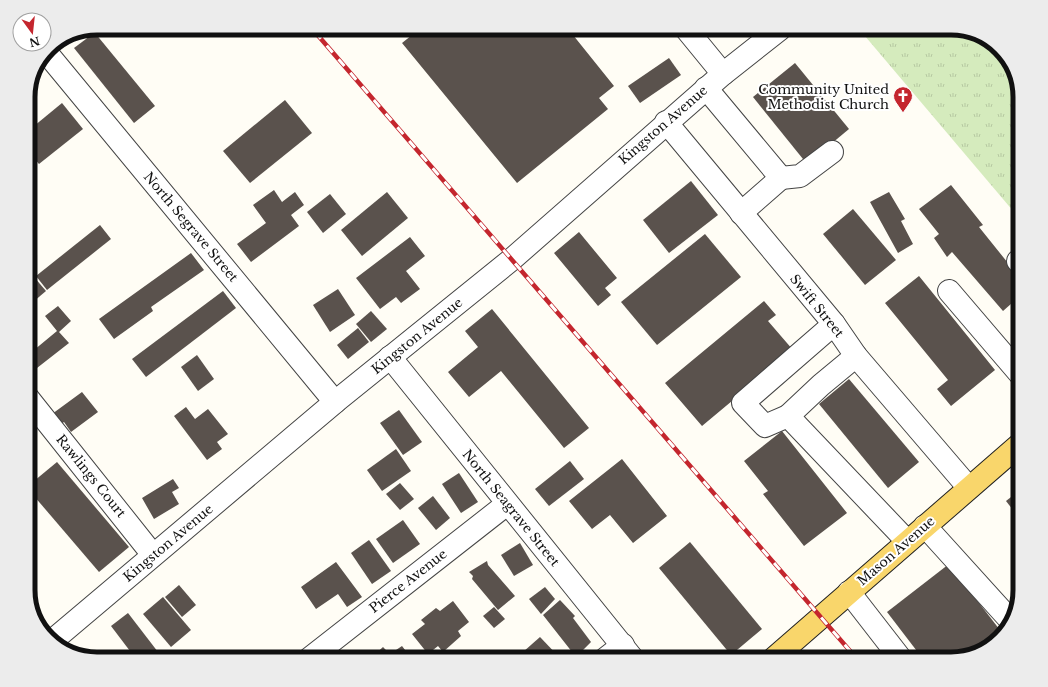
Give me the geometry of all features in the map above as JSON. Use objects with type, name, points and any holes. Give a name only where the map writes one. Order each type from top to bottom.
[{"type":"main road","name":"Mason Avenue","points":[[781,652],[1013,450]]},
{"type":"street","points":[[691,35],[723,74]]},
{"type":"street","name":"Kingston Avenue","points":[[57,637],[335,402],[511,260],[666,122],[772,35]]},
{"type":"street","name":"North Segrave Street","points":[[50,57],[335,402]]},
{"type":"street","points":[[706,88],[781,178]]},
{"type":"street","name":"Swift Street","points":[[666,122],[834,324],[856,356],[969,488]]},
{"type":"street","points":[[741,213],[781,178],[800,176],[832,152]]},
{"type":"street","points":[[949,291],[1013,359]]},
{"type":"street","points":[[834,324],[744,403],[765,426],[788,416],[821,385],[856,356]]},
{"type":"street","name":"North Seagrave Street","points":[[390,357],[507,504],[628,652]]},
{"type":"street","name":"Rawlings Court","points":[[35,407],[153,555]]},
{"type":"street","points":[[788,416],[908,542]]},
{"type":"street","name":"Pierce Avenue","points":[[319,652],[507,504]]},
{"type":"street","points":[[925,526],[1007,617]]},
{"type":"street","points":[[849,592],[896,652]]},
{"type":"green space","points":[[864,35],[951,35],[967,37],[986,45],[998,56],[1007,69],[1012,85],[1013,211]]},
{"type":"building","points":[[97,35],[155,106],[134,123],[74,48],[91,36]]},
{"type":"building","points":[[412,35],[573,35],[614,86],[599,98],[608,109],[517,183],[402,43]]},
{"type":"building","points":[[669,58],[681,75],[640,103],[628,86]]},
{"type":"building","points":[[795,63],[849,129],[807,164],[753,97]]},
{"type":"building","points":[[285,100],[312,133],[250,183],[223,151]]},
{"type":"building","points":[[62,103],[83,129],[39,164],[35,159],[35,125]]},
{"type":"building","points":[[691,181],[718,215],[669,253],[643,220]]},
{"type":"building","points":[[951,185],[983,225],[979,227],[1013,269],[1013,302],[1003,311],[952,252],[947,257],[934,238],[939,234],[919,209]]},
{"type":"building","points":[[274,190],[282,202],[295,192],[304,205],[291,215],[299,226],[251,262],[237,244],[266,223],[253,205]]},
{"type":"building","points":[[387,192],[408,218],[362,256],[341,230]]},
{"type":"building","points":[[889,192],[905,219],[901,221],[913,244],[898,253],[870,202]]},
{"type":"building","points":[[330,194],[346,214],[323,233],[307,212]]},
{"type":"building","points":[[853,209],[896,260],[865,285],[823,234]]},
{"type":"building","points":[[100,225],[111,239],[47,290],[36,276]]},
{"type":"building","points":[[579,232],[617,278],[605,288],[611,295],[598,306],[554,253]]},
{"type":"building","points":[[705,234],[741,277],[657,345],[621,302]]},
{"type":"building","points":[[410,237],[425,256],[406,271],[420,289],[401,303],[396,297],[380,309],[356,278]]},
{"type":"building","points":[[191,253],[204,270],[151,307],[153,311],[114,339],[99,319]]},
{"type":"building","points":[[919,276],[995,370],[951,406],[937,389],[948,380],[885,303]]},
{"type":"building","points":[[35,278],[46,291],[35,300]]},
{"type":"building","points":[[338,289],[355,315],[330,332],[313,305]]},
{"type":"building","points":[[223,291],[236,308],[146,377],[132,359]]},
{"type":"building","points":[[764,301],[776,315],[768,321],[793,350],[702,426],[665,383]]},
{"type":"building","points":[[58,306],[71,321],[59,332],[69,343],[37,368],[35,366],[35,349],[57,331],[45,316]]},
{"type":"building","points":[[492,309],[589,428],[564,448],[501,371],[469,397],[448,372],[478,347],[465,331]]},
{"type":"building","points":[[371,311],[387,329],[371,342],[356,324]]},
{"type":"building","points":[[358,328],[369,342],[348,359],[337,345]]},
{"type":"building","points":[[197,355],[214,379],[198,391],[181,367]]},
{"type":"building","points":[[849,379],[919,462],[888,488],[819,404]]},
{"type":"building","points":[[82,392],[98,412],[71,432],[64,422],[60,425],[52,414]]},
{"type":"building","points":[[186,407],[195,419],[208,409],[228,434],[217,442],[222,449],[207,460],[174,416]]},
{"type":"building","points":[[399,410],[422,442],[403,455],[380,423]]},
{"type":"building","points":[[782,431],[847,513],[804,546],[763,494],[768,491],[744,461]]},
{"type":"building","points":[[396,449],[411,471],[382,491],[367,470]]},
{"type":"building","points":[[622,459],[667,516],[633,543],[610,515],[592,529],[569,501]]},
{"type":"building","points":[[570,461],[584,479],[549,506],[535,489]]},
{"type":"building","points":[[57,462],[129,547],[99,572],[35,497],[35,480]]},
{"type":"building","points":[[459,473],[478,502],[461,513],[442,484]]},
{"type":"building","points":[[173,479],[179,488],[172,492],[179,504],[154,519],[142,498]]},
{"type":"building","points":[[400,483],[414,499],[400,510],[386,494]]},
{"type":"building","points":[[433,496],[450,518],[436,530],[418,508]]},
{"type":"building","points":[[1013,496],[1013,510],[1006,501]]},
{"type":"building","points":[[403,520],[420,544],[393,563],[376,539]]},
{"type":"building","points":[[369,540],[391,571],[372,584],[351,553]]},
{"type":"building","points":[[690,542],[762,629],[735,652],[729,652],[659,568]]},
{"type":"building","points":[[520,543],[533,565],[514,576],[501,555]]},
{"type":"building","points":[[487,561],[488,565],[515,596],[498,610],[472,579],[473,576],[469,572]]},
{"type":"building","points":[[336,562],[362,597],[347,607],[338,594],[316,609],[301,587]]},
{"type":"building","points":[[949,564],[999,629],[986,642],[971,649],[951,652],[918,652],[887,612]]},
{"type":"building","points":[[179,585],[196,605],[182,617],[165,597]]},
{"type":"building","points":[[545,587],[555,599],[541,614],[529,599]]},
{"type":"building","points":[[163,597],[191,630],[171,647],[143,614]]},
{"type":"building","points":[[560,600],[575,616],[573,618],[591,642],[581,652],[572,652],[543,615]]},
{"type":"building","points":[[453,601],[469,622],[458,631],[461,636],[443,652],[438,646],[430,652],[426,652],[412,634],[425,624],[421,620],[436,608],[440,611]]},
{"type":"building","points":[[494,607],[505,619],[494,628],[483,616]]},
{"type":"building","points":[[128,613],[158,652],[131,652],[111,626]]},
{"type":"building","points":[[540,637],[554,652],[523,652]]},
{"type":"building","points":[[402,646],[407,652],[393,652]]},
{"type":"building","points":[[383,647],[388,652],[378,652]]},
{"type":"railway","points":[[318,35],[851,652]]},
{"type":"place","name":"Community United Methodist Church","points":[[903,113]]}]
